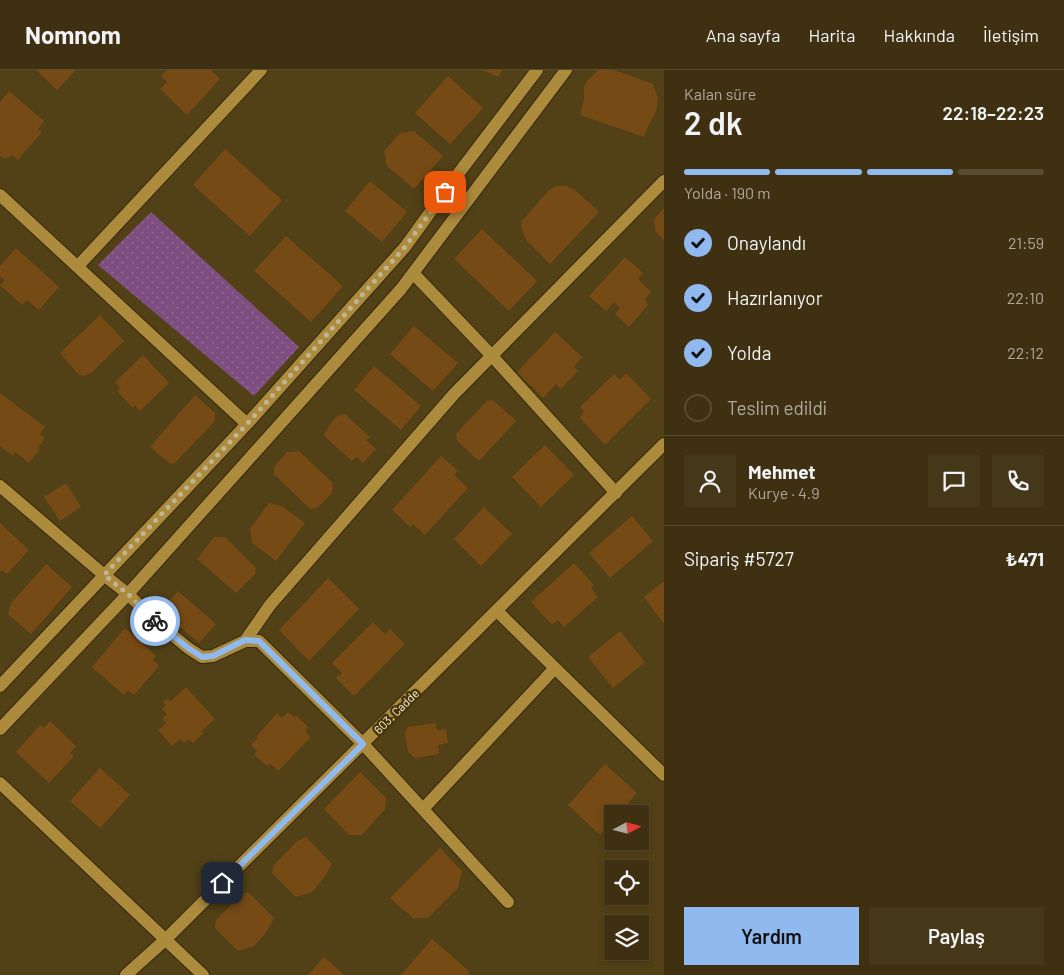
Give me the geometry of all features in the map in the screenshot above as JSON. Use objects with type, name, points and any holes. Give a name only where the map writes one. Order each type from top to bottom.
[{"type":"street","points":[[78,266],[261,70]]},
{"type":"street","points":[[0,686],[247,424],[405,247],[537,70]]},
{"type":"street","points":[[0,729],[128,594],[401,288],[566,70]]},
{"type":"street","points":[[0,486],[128,594],[153,619],[188,648],[202,657],[213,656],[245,640],[270,605],[454,394],[664,182]]},
{"type":"street","points":[[0,195],[247,424]]},
{"type":"street","points":[[412,273],[492,356],[616,493]]},
{"type":"street","name":"603. Cadde","points":[[126,975],[166,939],[664,444]]},
{"type":"street","points":[[497,611],[664,775]]},
{"type":"street","points":[[245,640],[259,641],[363,744],[508,902]]},
{"type":"street","points":[[423,809],[555,668]]},
{"type":"street","points":[[0,783],[204,975]]},
{"type":"shaded area","points":[[151,212],[299,347],[254,396],[98,265]]},
{"type":"building","points":[[36,70],[76,70],[57,90]]},
{"type":"building","points":[[167,70],[211,70],[220,79],[187,115],[160,89],[167,82],[161,76]]},
{"type":"building","points":[[482,70],[502,70],[498,77]]},
{"type":"building","points":[[598,70],[614,70],[653,84],[658,98],[656,112],[644,137],[580,115],[584,100],[584,87]]},
{"type":"building","points":[[448,76],[483,108],[450,144],[415,113]]},
{"type":"building","points":[[9,91],[44,121],[38,129],[42,132],[18,160],[12,155],[5,159],[0,156],[0,102]]},
{"type":"building","points":[[414,131],[443,156],[414,189],[387,166],[384,151],[400,133]]},
{"type":"building","points":[[225,149],[282,200],[250,236],[193,185]]},
{"type":"building","points":[[370,181],[407,212],[382,242],[345,211]]},
{"type":"building","points":[[557,186],[566,186],[574,189],[599,212],[550,264],[526,240],[521,222],[549,190]]},
{"type":"building","points":[[664,208],[664,240],[656,232],[654,222],[655,218]]},
{"type":"building","points":[[482,229],[537,281],[509,311],[454,259]]},
{"type":"building","points":[[286,236],[343,286],[311,322],[254,271]]},
{"type":"building","points":[[16,248],[59,287],[39,310],[27,300],[22,305],[0,285],[5,280],[0,276],[0,266]]},
{"type":"building","points":[[625,257],[643,273],[638,279],[651,292],[645,299],[648,305],[629,327],[615,314],[620,308],[614,302],[606,311],[589,296]]},
{"type":"building","points":[[100,315],[124,341],[91,373],[83,376],[78,374],[60,353]]},
{"type":"building","points":[[414,326],[458,363],[433,391],[390,354]]},
{"type":"building","points":[[555,332],[582,357],[574,367],[578,371],[561,389],[556,384],[543,398],[517,372]]},
{"type":"building","points":[[143,355],[169,383],[140,411],[135,405],[133,408],[117,391],[120,388],[115,382]]},
{"type":"building","points":[[374,366],[421,406],[401,430],[354,390]]},
{"type":"building","points":[[626,373],[651,399],[605,445],[580,418],[584,411],[580,407],[614,374],[620,380]]},
{"type":"building","points":[[0,393],[45,427],[40,434],[45,438],[38,448],[40,449],[29,463],[15,452],[13,456],[0,446]]},
{"type":"building","points":[[195,395],[215,413],[215,421],[174,464],[169,463],[150,447]]},
{"type":"building","points":[[493,400],[516,421],[479,461],[457,441],[456,434],[487,401]]},
{"type":"building","points":[[345,414],[370,437],[366,440],[376,449],[363,463],[357,457],[352,461],[324,436],[334,419],[339,415]]},
{"type":"building","points":[[545,445],[574,475],[541,507],[512,477]]},
{"type":"building","points":[[299,451],[332,482],[332,493],[317,508],[310,509],[274,474],[274,467],[287,452]]},
{"type":"building","points":[[441,456],[458,471],[454,475],[468,488],[425,535],[413,524],[410,527],[392,510]]},
{"type":"building","points":[[66,483],[81,507],[60,521],[44,497]]},
{"type":"building","points":[[269,503],[282,506],[305,523],[276,561],[252,543],[250,529]]},
{"type":"building","points":[[484,507],[512,534],[481,566],[454,539]]},
{"type":"building","points":[[632,516],[653,541],[610,578],[589,553]]},
{"type":"building","points":[[0,523],[29,550],[7,574],[2,570],[0,572]]},
{"type":"building","points":[[214,537],[226,538],[255,567],[256,573],[236,593],[197,559]]},
{"type":"building","points":[[574,563],[594,585],[591,588],[598,597],[564,627],[558,620],[552,625],[531,602]]},
{"type":"building","points":[[46,564],[72,587],[31,634],[8,614],[11,603]]},
{"type":"building","points":[[328,578],[359,609],[309,661],[279,630]]},
{"type":"building","points":[[664,581],[664,624],[644,597]]},
{"type":"building","points":[[178,591],[216,624],[199,643],[161,610]]},
{"type":"building","points":[[373,622],[385,634],[390,629],[405,644],[354,696],[336,678],[342,673],[332,663]]},
{"type":"building","points":[[125,628],[156,656],[153,660],[159,666],[134,695],[128,690],[124,695],[92,667]]},
{"type":"building","points":[[620,631],[645,662],[613,688],[588,657]]},
{"type":"building","points":[[186,687],[215,719],[201,732],[203,734],[193,743],[189,739],[185,743],[180,739],[172,746],[158,730],[166,723],[162,719],[167,714],[162,709],[166,705],[163,702],[166,699],[171,701]]},
{"type":"building","points":[[288,712],[294,717],[297,716],[308,727],[305,731],[311,737],[278,771],[271,764],[267,766],[254,755],[257,751],[251,745],[277,713],[282,718]]},
{"type":"building","points":[[50,721],[76,746],[70,753],[74,756],[49,783],[16,752],[40,725],[44,728]]},
{"type":"building","points":[[435,723],[437,730],[446,729],[448,743],[438,745],[439,754],[415,758],[408,752],[405,732],[408,727]]},
{"type":"building","points":[[605,764],[637,793],[627,805],[604,805],[604,830],[600,835],[568,805]]},
{"type":"building","points":[[100,768],[130,795],[100,828],[70,801]]},
{"type":"building","points":[[360,772],[386,798],[385,809],[362,835],[349,835],[324,809]]},
{"type":"building","points":[[306,837],[332,864],[324,878],[312,892],[296,897],[272,873],[274,865],[297,841]]},
{"type":"building","points":[[440,848],[462,871],[458,888],[428,918],[413,918],[390,898]]},
{"type":"building","points":[[248,892],[274,918],[266,933],[254,946],[238,951],[215,928],[216,920],[240,895]]},
{"type":"building","points":[[432,939],[470,972],[467,975],[401,975]]},
{"type":"building","points":[[324,957],[344,975],[308,975]]},
{"type":"way so far","points":[[155,621],[128,594],[104,575],[247,424],[405,247],[445,192]]},
{"type":"route","points":[[155,621],[202,657],[213,656],[245,640],[259,641],[363,744],[222,883]]}]
